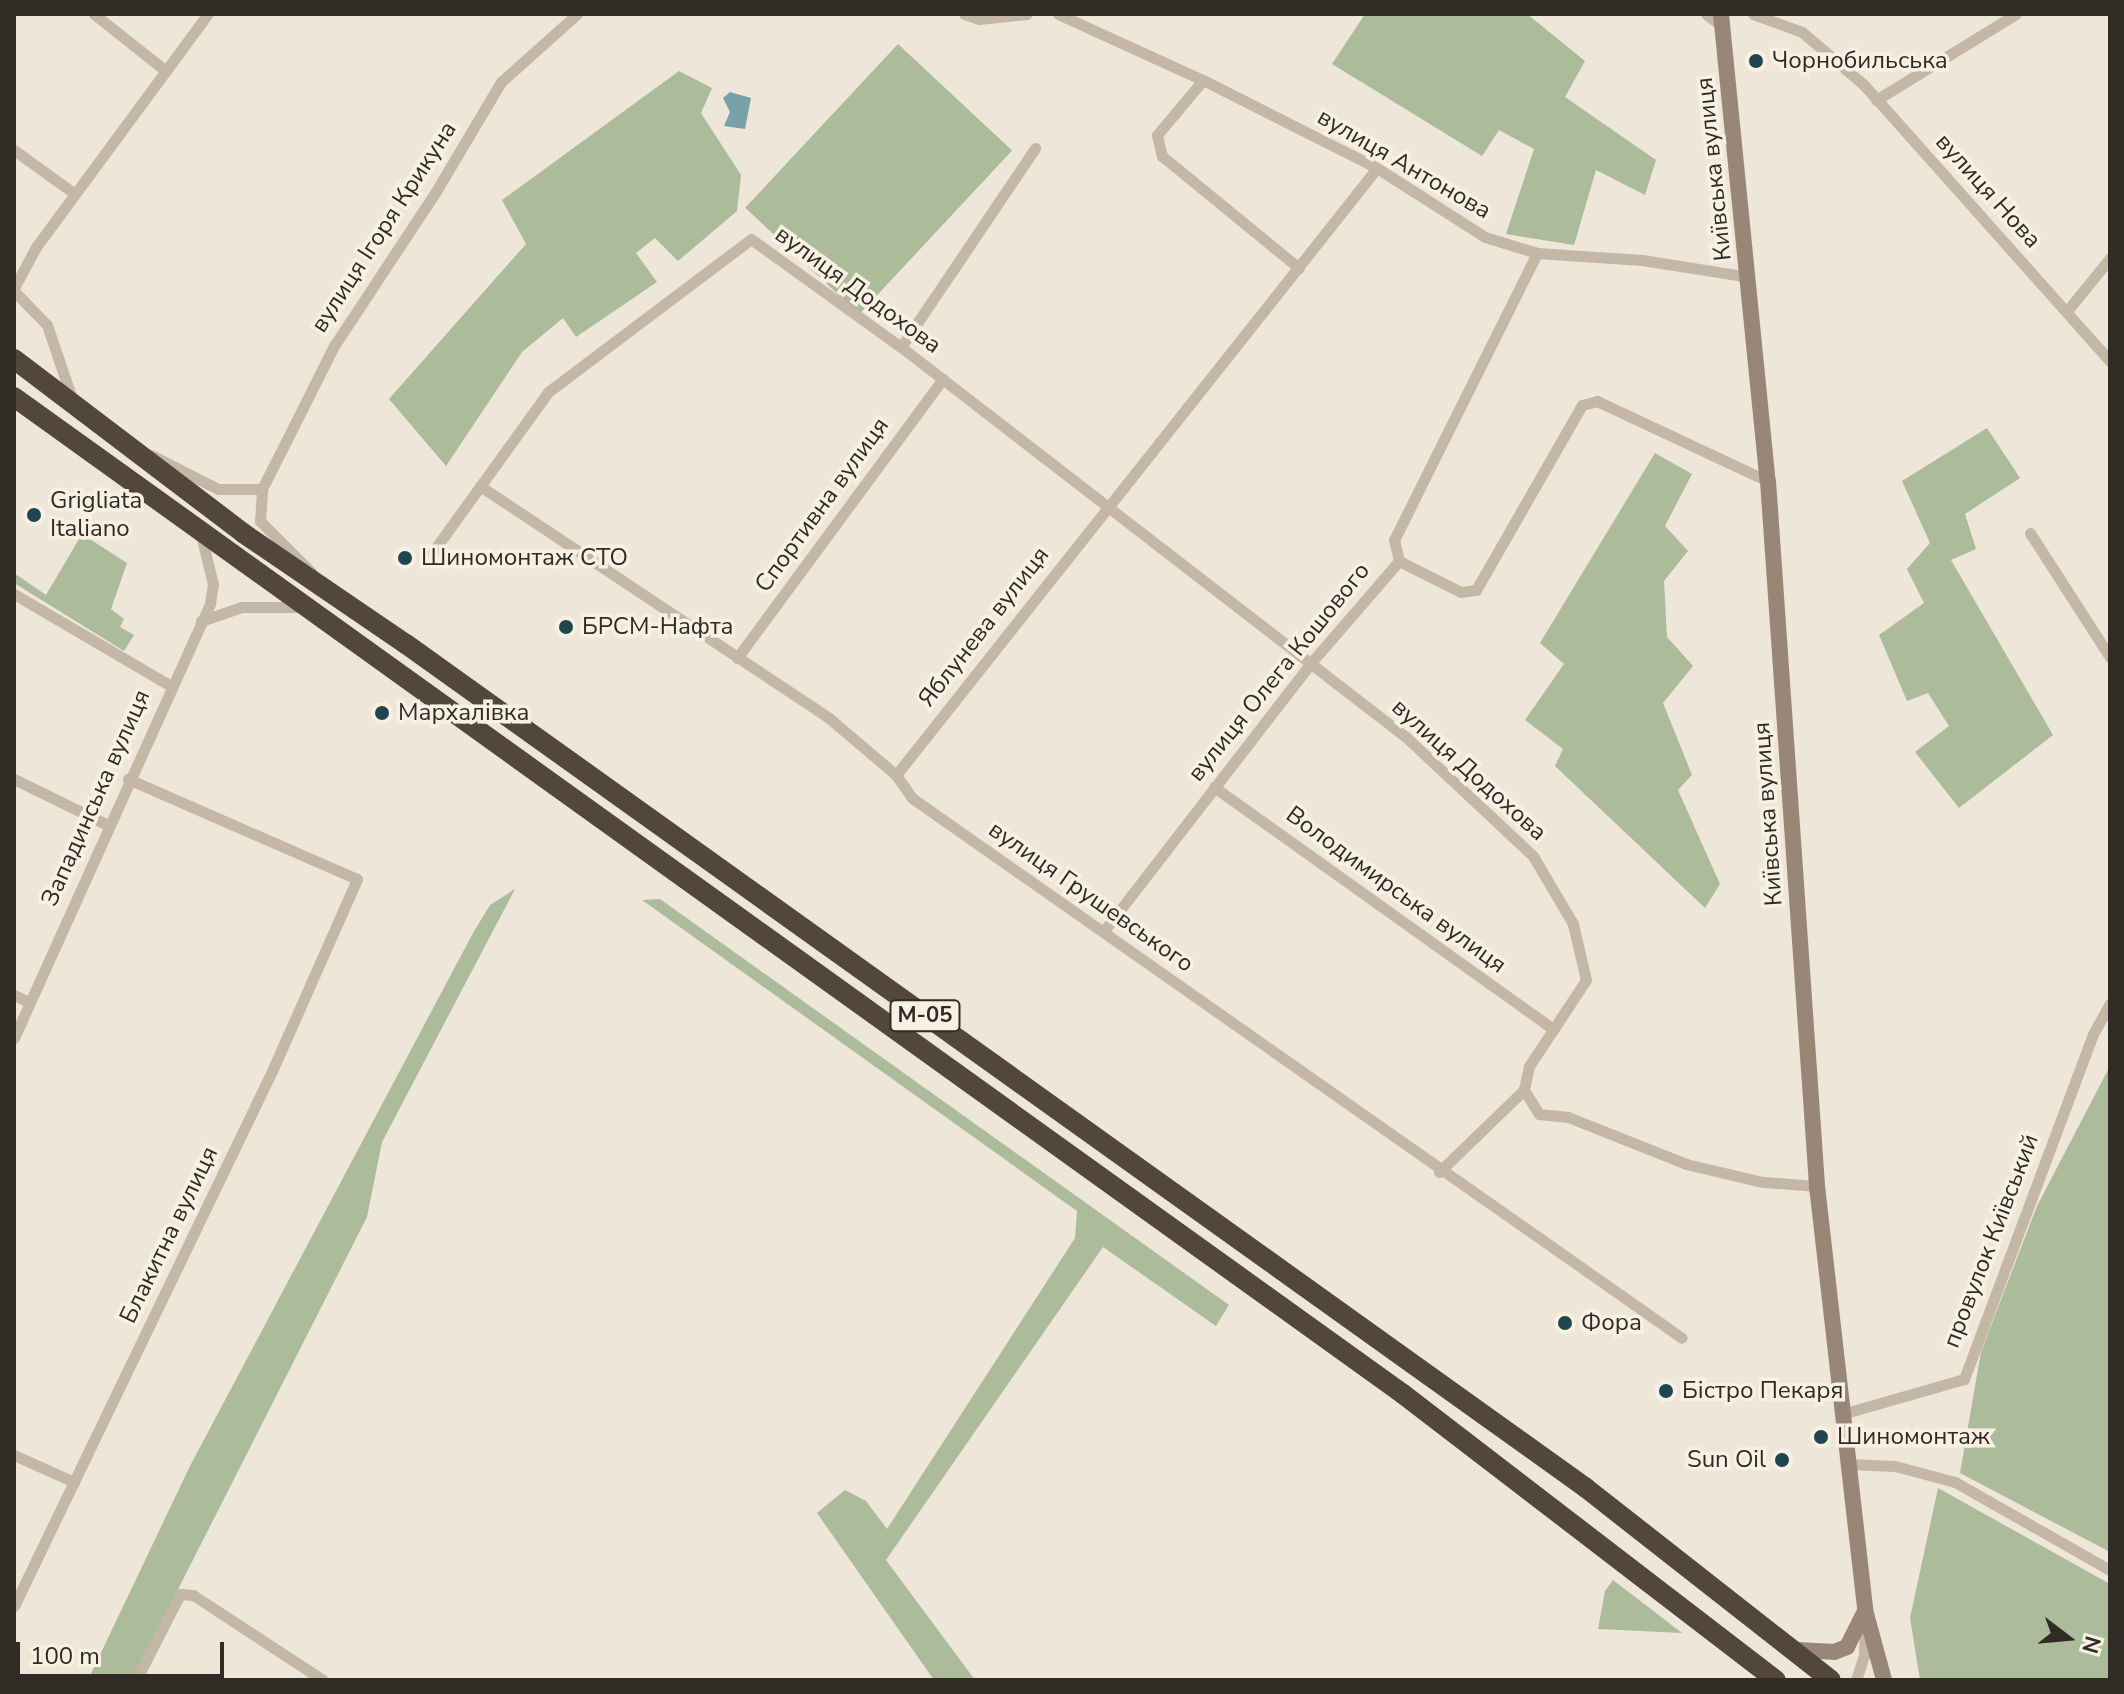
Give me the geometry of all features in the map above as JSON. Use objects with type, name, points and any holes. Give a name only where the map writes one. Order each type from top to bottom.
[{"type":"highway","name":"М-05","points":[[14,359],[128,446],[329,591],[1586,1488],[1798,1650],[1831,1680]]},
{"type":"highway","name":"М-05","points":[[14,397],[1403,1394],[1772,1678]]},
{"type":"street","points":[[94,14],[166,71]]},
{"type":"street","points":[[73,404],[47,325],[14,290],[75,194],[208,14]]},
{"type":"street","name":"вулиця Ігоря Крикуна","points":[[262,489],[334,346],[501,82],[577,14]]},
{"type":"street","points":[[964,14],[979,19],[1027,14]]},
{"type":"street","name":"вулиця Антонова","points":[[1058,14],[1203,80],[1377,168],[1485,237],[1537,253],[1642,260],[1749,277]]},
{"type":"street","points":[[1706,14],[1722,21]]},
{"type":"street","name":"вулиця Нова","points":[[1753,14],[1780,17],[1802,32],[1876,100],[2110,361]]},
{"type":"street","points":[[1876,100],[2016,14]]},
{"type":"street","name":"Київська вулиця","points":[[1722,21],[1768,481],[1817,1186],[1865,1610],[1884,1680]]},
{"type":"street","points":[[1203,80],[1157,135],[1162,156],[1299,268]]},
{"type":"street","points":[[901,347],[1035,148]]},
{"type":"street","points":[[14,150],[75,194]]},
{"type":"street","points":[[1106,505],[1377,168]]},
{"type":"street","name":"вулиця Додохова","points":[[432,553],[548,392],[751,239],[901,347],[1407,738],[1533,856],[1573,924],[1586,980],[1529,1066],[1524,1090]]},
{"type":"street","name":"вулиця Олега Кошового","points":[[1103,932],[1310,664],[1399,561],[1394,540],[1537,253]]},
{"type":"street","points":[[2067,311],[2110,258]]},
{"type":"street","name":"Спортивна вулиця","points":[[737,658],[943,379]]},
{"type":"street","points":[[1399,561],[1461,592],[1476,590],[1582,405],[1597,401],[1768,481]]},
{"type":"street","points":[[128,446],[189,471],[218,489],[262,489],[260,521],[329,591]]},
{"type":"street","name":"вулиця Грушевського","points":[[480,486],[829,718],[896,775],[912,798],[1439,1172],[1682,1338]]},
{"type":"street","name":"Яблунева вулиця","points":[[896,775],[1106,505]]},
{"type":"street","name":"Западинська вулиця","points":[[14,1038],[201,621],[213,584],[199,529]]},
{"type":"street","points":[[2030,533],[2110,657]]},
{"type":"street","points":[[14,594],[171,686]]},
{"type":"street","points":[[201,621],[257,605],[309,607]]},
{"type":"street","points":[[14,779],[108,825]]},
{"type":"street","name":"Блакитна вулиця","points":[[14,1606],[272,1071],[357,879],[128,779]]},
{"type":"street","name":"Володимирська вулиця","points":[[1214,787],[1553,1029]]},
{"type":"street","points":[[14,995],[29,1002]]},
{"type":"street","name":"провулок Київський","points":[[1842,1414],[1964,1379],[2082,1062],[2110,1003]]},
{"type":"street","points":[[1439,1172],[1524,1090],[1539,1114],[1568,1117],[1686,1164],[1763,1182],[1817,1186]]},
{"type":"street","points":[[14,1455],[74,1482]]},
{"type":"street","points":[[1848,1464],[1895,1466],[1955,1482],[2110,1570]]},
{"type":"street","points":[[136,1680],[180,1594],[193,1595],[323,1680]]},
{"type":"street","points":[[1798,1650],[1834,1652],[1847,1647],[1858,1634],[1865,1610]]},
{"type":"street","points":[[1856,1680],[1864,1655],[1865,1610]]},
{"type":"green space","points":[[1365,14],[1527,14],[1585,61],[1565,97],[1656,160],[1645,195],[1596,170],[1574,245],[1506,234],[1534,149],[1499,130],[1482,156],[1332,64]]},
{"type":"green space","points":[[898,44],[1012,150],[859,314],[745,208]]},
{"type":"green space","points":[[679,71],[712,88],[701,113],[741,175],[737,211],[678,261],[655,238],[636,253],[657,282],[576,337],[563,318],[522,352],[446,466],[389,399],[526,244],[502,200]]},
{"type":"green space","points":[[1987,428],[2020,478],[1965,514],[1976,549],[1951,560],[2053,735],[1959,808],[1915,752],[1949,726],[1928,693],[1907,701],[1879,635],[1924,603],[1907,569],[1930,543],[1902,481]]},
{"type":"green space","points":[[1655,453],[1692,474],[1665,526],[1688,551],[1664,581],[1667,637],[1693,666],[1663,703],[1692,775],[1678,790],[1720,884],[1705,908],[1555,766],[1563,749],[1525,720],[1564,664],[1540,643]]},
{"type":"green space","points":[[82,534],[127,563],[111,609],[124,619],[120,627],[134,635],[124,651],[14,583],[14,573],[46,595]]},
{"type":"green space","points":[[515,889],[382,1142],[367,1217],[132,1680],[88,1680],[190,1466],[473,933],[490,905]]},
{"type":"green space","points":[[660,899],[1229,1305],[1216,1326],[1103,1247],[886,1560],[975,1680],[934,1680],[817,1513],[845,1490],[866,1501],[887,1529],[1075,1238],[1077,1211],[642,900]]},
{"type":"green space","points":[[2110,1066],[2110,1552],[1960,1473],[1981,1352],[2037,1206]]},
{"type":"green space","points":[[1938,1488],[2110,1584],[2110,1680],[1920,1680],[1910,1618]]},
{"type":"green space","points":[[1613,1580],[1682,1633],[1598,1629],[1605,1591]]},
{"type":"water","points":[[730,92],[751,98],[745,129],[724,126],[730,112],[723,98]]},
{"type":"place","name":"Чорнобильська","points":[[1756,61]]},
{"type":"place","name":"Grigliata Italiano","points":[[34,515]]},
{"type":"place","name":"Шиномонтаж СТО","points":[[405,558]]},
{"type":"place","name":"БРСМ-Нафта","points":[[566,627]]},
{"type":"place","name":"Мархалівка","points":[[382,713]]},
{"type":"place","name":"Фора","points":[[1565,1323]]},
{"type":"place","name":"Бістро Пекаря","points":[[1666,1391]]},
{"type":"place","name":"Шиномонтаж","points":[[1821,1437]]},
{"type":"place","name":"Sun Oil","points":[[1782,1460]]}]
